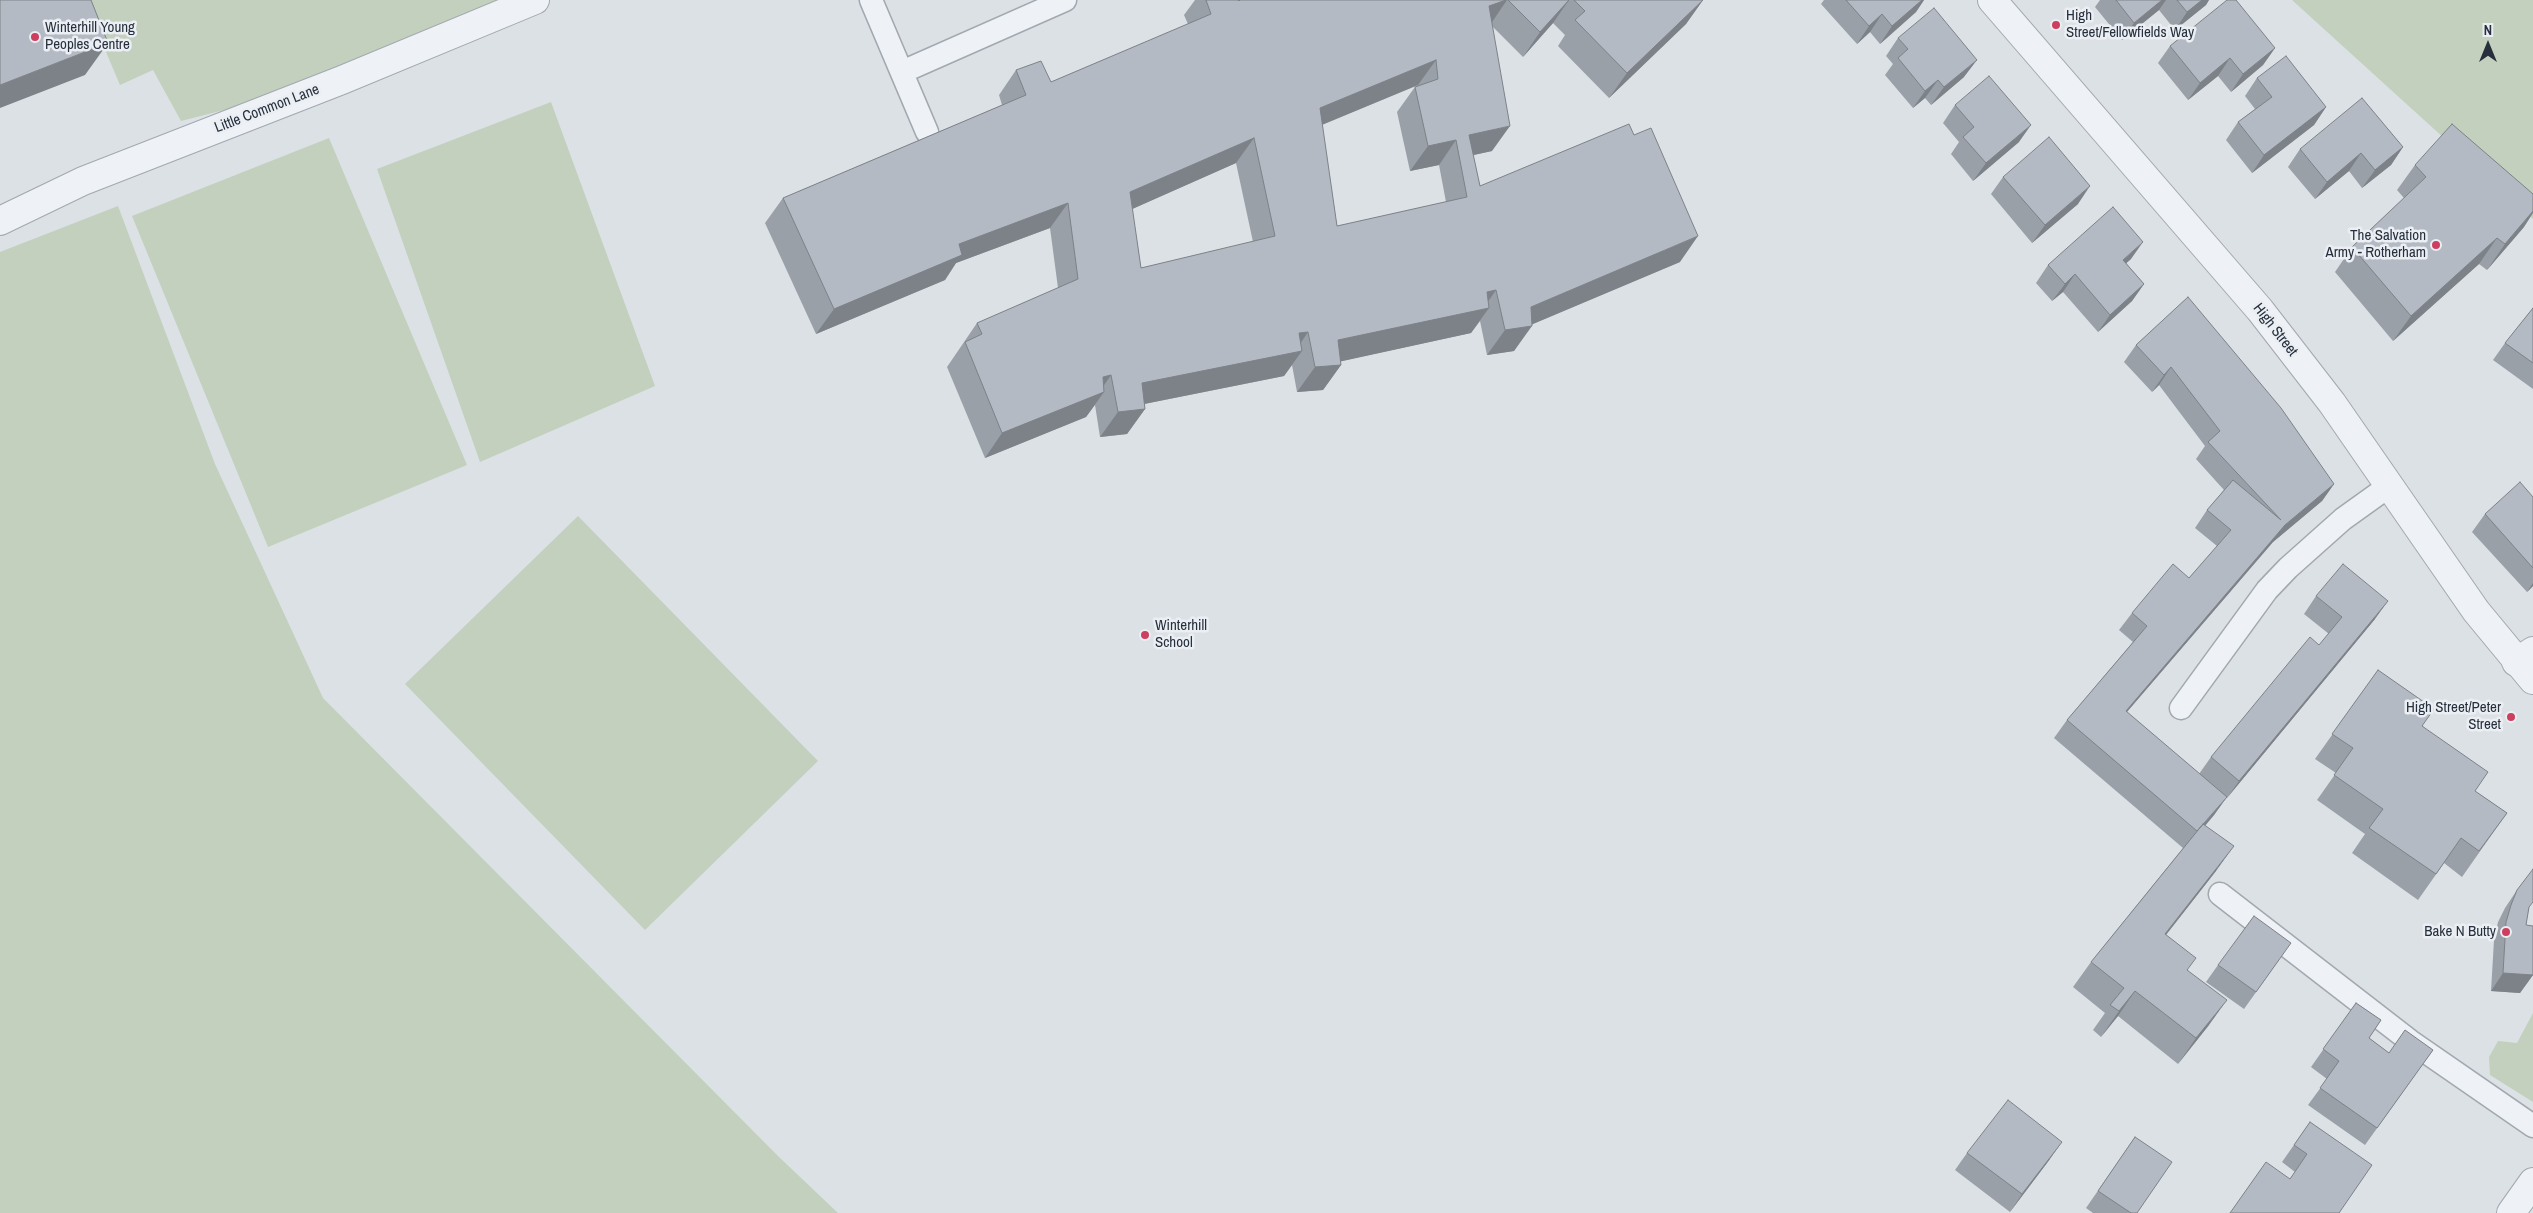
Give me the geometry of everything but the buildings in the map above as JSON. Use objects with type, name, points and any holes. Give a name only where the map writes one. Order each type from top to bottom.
[{"type":"street","name":"Little Common Lane","points":[[0,221],[83,181],[342,80],[535,0]]},
{"type":"street","name":"High Street","points":[[1992,0],[2260,310],[2332,402],[2435,554],[2527,664]]},
{"type":"street","points":[[2512,1213],[2533,1182]]},
{"type":"lane","points":[[871,0],[927,132]]},
{"type":"lane","points":[[902,72],[1065,0]]},
{"type":"lane","points":[[2181,708],[2267,590],[2288,568],[2343,519],[2389,486]]},
{"type":"lane","points":[[2220,894],[2410,1041],[2533,1126]]},
{"type":"green space","points":[[84,0],[535,0],[342,80],[181,121],[153,70],[120,85]]},
{"type":"green space","points":[[2292,0],[2533,0],[2533,219]]},
{"type":"green space","points":[[551,102],[655,386],[480,462],[377,169]]},
{"type":"green space","points":[[329,138],[467,465],[268,547],[132,216]]},
{"type":"green space","points":[[118,206],[215,464],[323,698],[779,1157],[838,1213],[0,1213],[0,252]]},
{"type":"green space","points":[[578,516],[818,761],[645,930],[405,684]]},
{"type":"green space","points":[[2533,1013],[2533,1102],[2490,1075],[2489,1057],[2498,1041],[2517,1043]]},
{"type":"place","name":"High Street/Fellowfields Way","points":[[2056,25]]},
{"type":"place","name":"Winterhill Young Peoples Centre","points":[[35,37]]},
{"type":"place","name":"The Salvation Army - Rotherham","points":[[2436,245]]},
{"type":"place","name":"Winterhill School","points":[[1145,635]]},
{"type":"place","name":"High Street/Peter Street","points":[[2511,717]]},
{"type":"place","name":"Bake N Butty","points":[[2506,932]]}]
